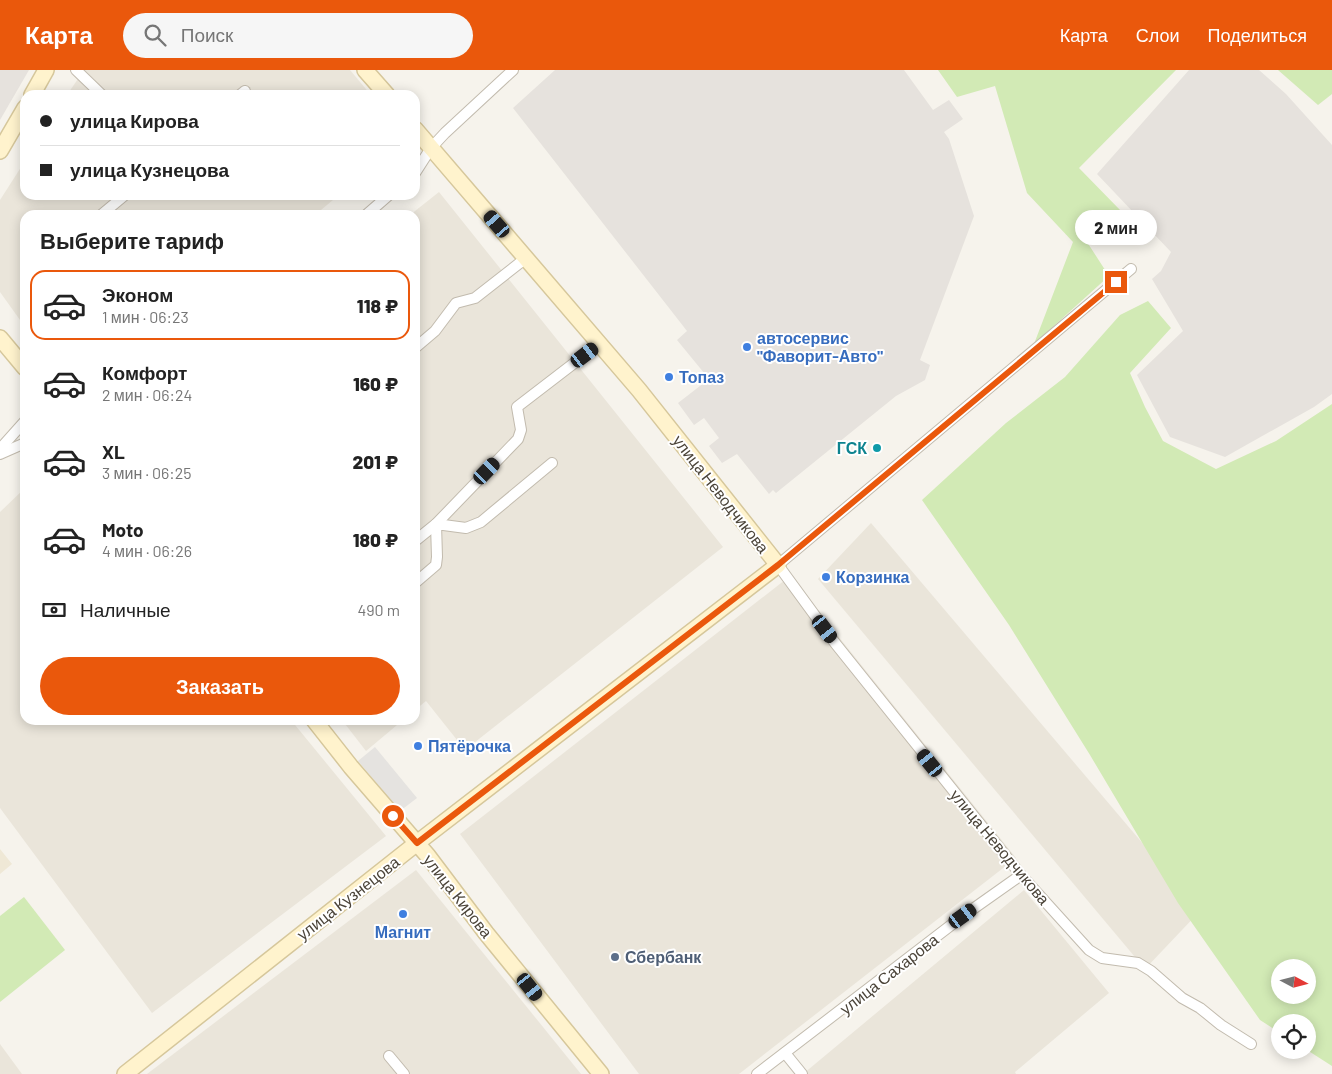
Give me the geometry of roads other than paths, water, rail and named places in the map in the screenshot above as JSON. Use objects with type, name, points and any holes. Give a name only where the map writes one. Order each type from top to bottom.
[{"type":"main road","points":[[35,90],[46,70]]},
{"type":"main road","points":[[365,70],[382,90]]},
{"type":"main road","points":[[0,151],[20,117]]},
{"type":"main road","name":"улица Неводчикова","points":[[420,135],[639,390],[778,565]]},
{"type":"main road","points":[[0,338],[20,362]]},
{"type":"main road","name":"улица Кузнецова","points":[[126,1074],[417,843],[778,565]]},
{"type":"main road","name":"улица Кирова","points":[[318,725],[351,767],[417,843],[486,933],[601,1074]]},
{"type":"street","points":[[76,70],[97,90]]},
{"type":"street","points":[[420,165],[431,148],[445,133],[514,70]]},
{"type":"street","points":[[107,210],[119,200]]},
{"type":"street","points":[[372,210],[384,200]]},
{"type":"street","points":[[420,344],[435,331],[456,303],[475,298],[526,258]]},
{"type":"street","name":"улица Кузнецова","points":[[778,565],[1131,269]]},
{"type":"street","points":[[420,537],[436,524],[518,439],[521,430],[517,406],[599,344]]},
{"type":"street","points":[[0,448],[20,426]]},
{"type":"street","points":[[0,454],[20,445]]},
{"type":"street","points":[[436,524],[466,528],[481,522],[552,463]]},
{"type":"street","points":[[420,579],[436,565],[436,524]]},
{"type":"street","name":"улица Неводчикова","points":[[778,565],[835,643],[1020,875],[1089,950],[1102,958],[1138,963],[1145,967],[1182,998],[1200,1008],[1221,1025],[1252,1044]]},
{"type":"street","name":"улица Сахарова","points":[[757,1074],[963,916],[1020,875]]},
{"type":"street","points":[[785,1054],[802,1074]]},
{"type":"street","points":[[389,1056],[404,1074]]},
{"type":"place","name":"автосервис \"Фаворит-Авто\"","points":[[747,347]]},
{"type":"place","name":"Топаз","points":[[669,377]]},
{"type":"place","name":"ГСК","points":[[877,448]]},
{"type":"place","name":"Корзинка","points":[[826,577]]},
{"type":"place","name":"Пятёрочка","points":[[418,746]]},
{"type":"place","name":"Магнит","points":[[403,914]]},
{"type":"place","name":"Сбербанк","points":[[615,957]]}]
